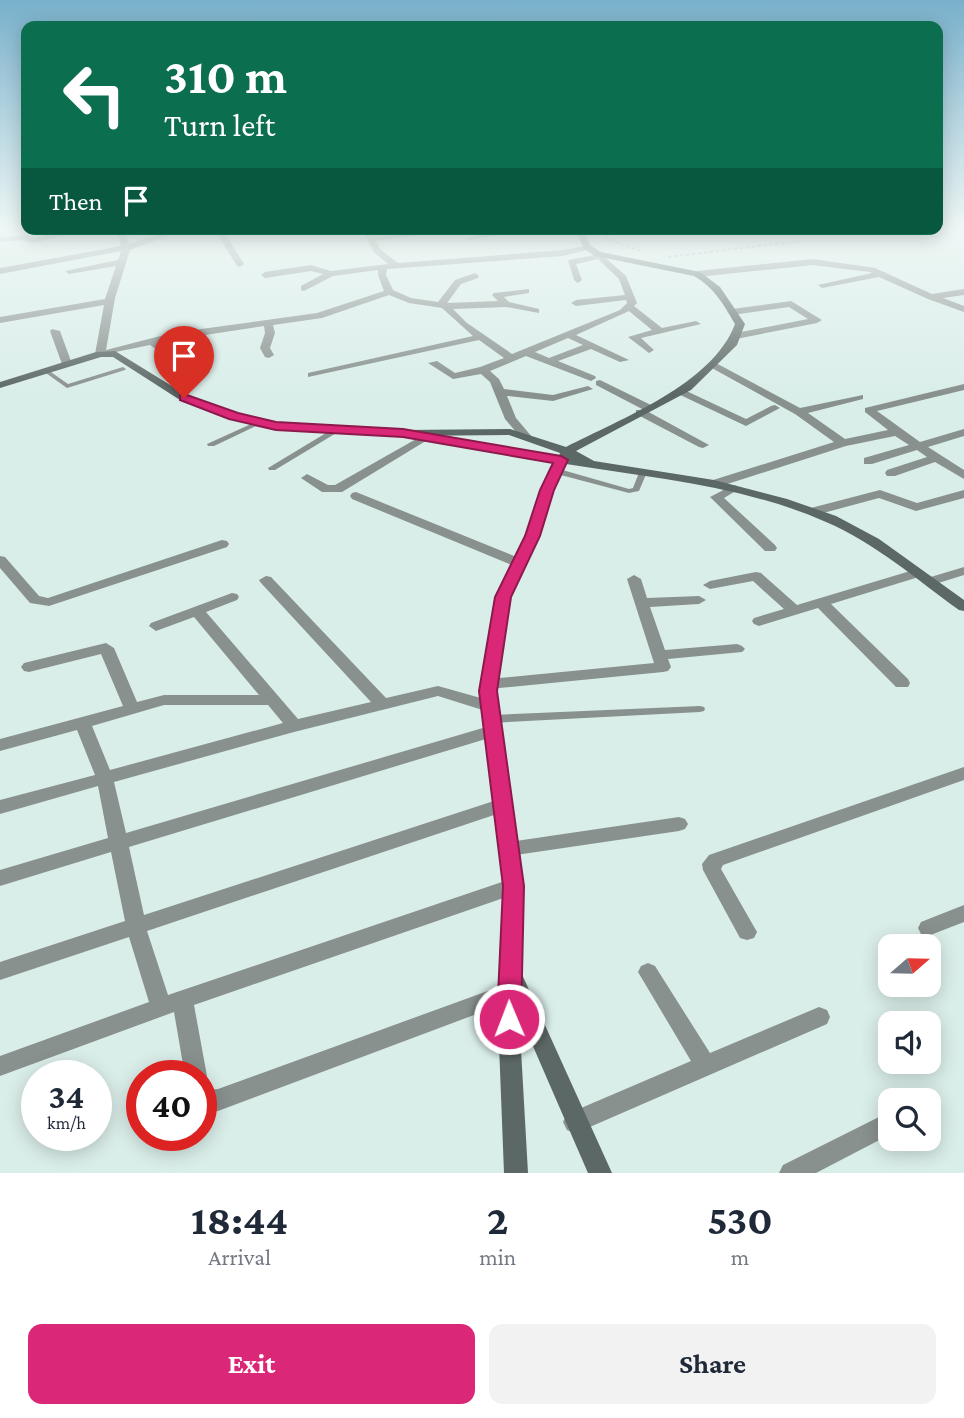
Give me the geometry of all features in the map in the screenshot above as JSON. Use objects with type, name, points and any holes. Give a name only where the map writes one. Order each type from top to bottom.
[{"type":"street","points":[[100,354],[115,284]]},
{"type":"street","points":[[304,288],[312,284]]},
{"type":"street","points":[[386,284],[389,292]]},
{"type":"street","points":[[443,305],[457,284]]},
{"type":"street","points":[[624,284],[629,302],[659,331]]},
{"type":"street","points":[[516,1173],[508,993],[514,886],[491,719],[489,684],[503,597],[561,460],[680,391],[714,365],[736,336],[740,324],[711,284]]},
{"type":"street","points":[[822,285],[829,284]]},
{"type":"street","points":[[903,284],[964,309]]},
{"type":"street","points":[[506,304],[497,295],[526,291]]},
{"type":"street","points":[[0,385],[150,341],[319,316],[389,292],[409,300],[443,305],[506,304],[536,311]]},
{"type":"street","points":[[933,297],[964,292]]},
{"type":"street","points":[[0,320],[110,301]]},
{"type":"street","points":[[576,303],[629,302]]},
{"type":"street","points":[[433,363],[453,376],[483,370],[623,312],[629,302]]},
{"type":"street","points":[[732,312],[791,304],[817,320],[736,336]]},
{"type":"street","points":[[443,305],[511,358]]},
{"type":"street","points":[[268,324],[270,333],[265,348],[269,355]]},
{"type":"street","points":[[649,350],[633,337],[696,324]]},
{"type":"street","points":[[55,331],[67,364]]},
{"type":"street","points":[[568,335],[624,359]]},
{"type":"street","points":[[312,375],[481,337]]},
{"type":"street","points":[[150,341],[192,370]]},
{"type":"street","points":[[547,362],[592,345]]},
{"type":"street","points":[[526,352],[645,410],[704,445]]},
{"type":"street","points":[[100,354],[115,355],[184,398],[260,422],[403,433],[510,432],[526,438],[561,460]]},
{"type":"street","points":[[714,365],[799,412],[843,443]]},
{"type":"street","points":[[483,370],[501,392],[511,419],[526,438]]},
{"type":"street","points":[[501,392],[553,398],[593,383]]},
{"type":"street","points":[[964,387],[869,410],[897,432],[964,475]]},
{"type":"street","points":[[680,391],[746,423],[775,408]]},
{"type":"street","points":[[799,412],[859,397]]},
{"type":"street","points":[[479,446],[485,432]]},
{"type":"street","points":[[500,449],[510,432]]},
{"type":"street","points":[[714,484],[843,443],[897,432]]},
{"type":"street","points":[[868,461],[964,432]]},
{"type":"street","points":[[403,433],[561,460],[588,461],[714,484],[812,512],[874,542],[964,607]]},
{"type":"street","points":[[307,478],[326,489],[338,489],[425,437]]},
{"type":"street","points":[[891,473],[938,457]]},
{"type":"street","points":[[733,489],[716,497],[770,548]]},
{"type":"street","points":[[812,512],[880,494],[916,507],[964,494]]},
{"type":"street","points":[[356,496],[519,563]]},
{"type":"street","points":[[0,560],[35,600],[49,602],[222,544]]},
{"type":"street","points":[[760,621],[923,577],[964,571]]},
{"type":"street","points":[[710,585],[756,576],[794,611]]},
{"type":"street","points":[[489,684],[657,670],[663,667],[661,654],[634,579]]},
{"type":"street","points":[[266,580],[383,705]]},
{"type":"street","points":[[156,626],[232,597]]},
{"type":"street","points":[[642,603],[699,600]]},
{"type":"street","points":[[821,603],[902,683]]},
{"type":"street","points":[[197,611],[294,726]]},
{"type":"street","points":[[29,667],[106,648],[132,709]]},
{"type":"street","points":[[661,654],[737,649]]},
{"type":"street","points":[[0,807],[294,726],[438,691],[491,719]]},
{"type":"street","points":[[0,745],[178,698],[272,700]]},
{"type":"street","points":[[0,878],[118,843],[491,719]]},
{"type":"street","points":[[82,722],[105,779],[136,926],[161,1007]]},
{"type":"street","points":[[747,932],[712,870],[711,864],[716,860],[964,773]]},
{"type":"street","points":[[0,971],[503,805]]},
{"type":"street","points":[[509,849],[679,824]]},
{"type":"street","points":[[0,1066],[161,1007],[514,886]]},
{"type":"street","points":[[928,928],[964,913]]},
{"type":"street","points":[[510,970],[575,1122],[600,1173]]},
{"type":"street","points":[[648,972],[706,1066]]},
{"type":"street","points":[[217,1100],[508,993]]},
{"type":"street","points":[[183,1000],[193,1060]]},
{"type":"street","points":[[575,1122],[819,1017]]},
{"type":"street","points":[[791,1173],[878,1129]]},
{"type":"lane","points":[[46,371],[67,386],[123,369]]},
{"type":"lane","points":[[211,444],[260,422]]},
{"type":"lane","points":[[272,468],[339,429]]},
{"type":"lane","points":[[561,460],[629,491],[636,489],[643,472]]},
{"type":"lane","points":[[491,719],[700,709]]},
{"type":"route","points":[[184,398],[234,416],[276,426],[403,433],[561,460],[547,490],[532,536],[503,597],[488,691],[514,886],[509,1019]]}]
